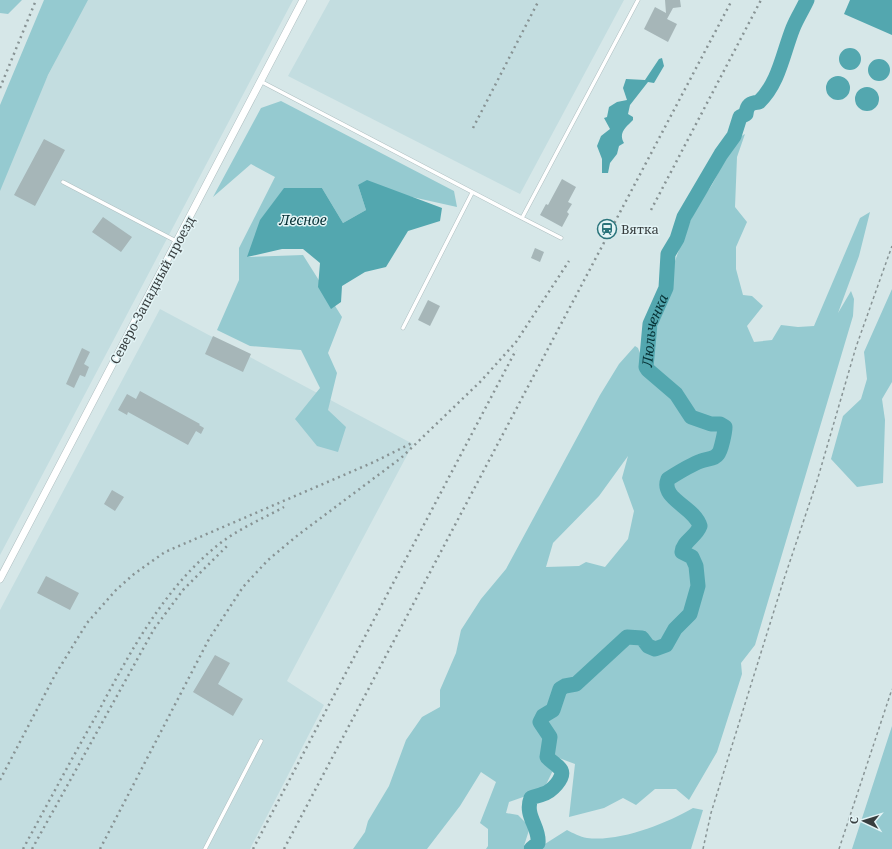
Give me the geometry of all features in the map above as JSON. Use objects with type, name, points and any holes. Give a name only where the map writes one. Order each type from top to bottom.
[{"type":"street","name":"Северо-Западный проезд","points":[[0,579],[304,0]]},
{"type":"lane","points":[[522,218],[638,0]]},
{"type":"lane","points":[[262,82],[472,193],[561,238]]},
{"type":"lane","points":[[63,182],[177,241]]},
{"type":"lane","points":[[403,328],[472,193]]},
{"type":"lane","points":[[205,849],[261,741]]},
{"type":"path","points":[[703,849],[712,813],[816,481],[856,347],[892,246]]},
{"type":"path","points":[[839,849],[892,689]]},
{"type":"shaded area","points":[[0,0],[22,0],[8,14],[0,13]]},
{"type":"shaded area","points":[[44,0],[88,0],[48,75],[0,191],[0,105]]},
{"type":"shaded area","points":[[87,0],[293,0],[0,555],[0,168]]},
{"type":"shaded area","points":[[330,0],[624,0],[520,194],[288,76]]},
{"type":"shaded area","points":[[281,101],[454,191],[457,207],[358,185],[366,210],[343,223],[322,188],[247,257],[303,255],[342,317],[328,353],[337,373],[328,410],[346,427],[338,452],[317,446],[295,419],[320,388],[301,350],[250,346],[217,330],[239,280],[239,248],[275,177],[251,164],[213,197],[261,108]]},
{"type":"shaded area","points":[[745,134],[737,157],[735,207],[747,222],[736,247],[736,269],[743,295],[752,296],[763,306],[747,326],[754,342],[772,340],[781,325],[798,327],[814,326],[860,218],[870,212],[859,256],[838,313],[851,291],[854,299],[853,316],[755,645],[741,663],[742,674],[717,752],[689,800],[676,789],[655,789],[636,805],[623,798],[604,808],[569,817],[575,764],[559,758],[541,795],[526,796],[509,802],[506,813],[518,815],[530,827],[523,849],[486,849],[488,846],[488,829],[480,823],[496,782],[481,772],[460,806],[427,849],[353,849],[365,832],[368,821],[389,786],[406,740],[422,717],[440,707],[440,690],[456,653],[461,630],[481,599],[506,569],[600,395],[619,364],[635,346],[638,348],[643,361],[647,360],[650,355],[661,307],[687,229],[699,203],[712,184],[726,155],[739,138]],"holes":[[[628,456],[622,478],[634,511],[628,539],[605,567],[586,562],[579,566],[546,567],[553,543],[599,496]]]},
{"type":"shaded area","points":[[892,289],[892,382],[882,399],[885,420],[883,483],[857,487],[831,459],[843,416],[861,399],[867,379],[864,352]]},
{"type":"shaded area","points":[[160,309],[413,444],[287,681],[324,705],[250,849],[0,849],[0,610]]},
{"type":"shaded area","points":[[892,726],[892,849],[852,849]]},
{"type":"shaded area","points":[[693,808],[703,810],[691,849],[537,849],[567,830],[587,838],[600,839],[614,837],[656,826]]},
{"type":"water","points":[[850,0],[892,0],[892,35],[844,14]]},
{"type":"water","points":[[846,48],[854,48],[861,55],[861,63],[854,70],[846,70],[839,63],[839,55]]},
{"type":"water","points":[[662,58],[664,66],[654,83],[648,82],[630,105],[628,114],[633,117],[633,120],[622,133],[624,143],[619,146],[617,154],[610,163],[608,173],[602,173],[602,159],[597,146],[601,136],[610,129],[604,118],[607,117],[609,107],[617,102],[627,100],[623,88],[626,79],[645,80],[659,59]]},
{"type":"water","points":[[879,59],[887,62],[890,70],[887,78],[879,81],[871,78],[868,70],[871,62]]},
{"type":"water","points":[[838,76],[846,80],[850,88],[846,96],[838,100],[830,96],[826,88],[830,80]]},
{"type":"water","points":[[867,87],[872,88],[878,94],[878,104],[872,110],[867,111],[862,110],[856,104],[855,99],[856,94],[862,88]]},
{"type":"water","name":"Лесное","points":[[367,180],[442,208],[440,221],[408,231],[386,267],[365,272],[342,286],[341,302],[331,309],[318,287],[320,263],[303,249],[282,249],[247,257],[260,220],[284,188],[322,188],[343,223],[366,210],[358,185]]},
{"type":"building","points":[[665,0],[680,0],[681,7],[673,8],[667,19],[677,24],[668,42],[644,29],[655,7],[666,13]]},
{"type":"building","points":[[44,139],[65,150],[35,206],[14,195]]},
{"type":"building","points":[[562,179],[576,187],[568,202],[572,204],[567,212],[569,214],[562,227],[540,215],[546,204],[548,205]]},
{"type":"building","points":[[103,217],[132,237],[121,252],[92,232]]},
{"type":"building","points":[[535,248],[544,252],[540,262],[531,258]]},
{"type":"building","points":[[428,300],[440,306],[430,326],[418,320]]},
{"type":"building","points":[[213,336],[251,354],[243,372],[205,354]]},
{"type":"building","points":[[82,348],[90,352],[84,364],[89,367],[85,377],[80,375],[74,388],[66,384]]},
{"type":"building","points":[[140,391],[200,424],[199,425],[204,428],[201,434],[196,431],[188,445],[128,412],[127,415],[118,410],[127,394],[136,399]]},
{"type":"building","points":[[112,490],[124,497],[115,511],[104,504]]},
{"type":"building","points":[[46,576],[79,593],[70,610],[37,593]]},
{"type":"building","points":[[215,655],[230,663],[218,684],[243,699],[233,716],[193,692]]},
{"type":"waterway","name":"Люльченка","points":[[531,849],[538,843],[537,832],[529,810],[531,798],[550,791],[559,781],[562,773],[560,768],[547,757],[550,737],[540,722],[543,716],[553,710],[560,689],[565,686],[576,684],[627,637],[642,638],[648,646],[655,649],[666,645],[675,629],[690,614],[698,586],[696,566],[692,557],[682,552],[685,545],[700,526],[692,513],[673,498],[667,486],[668,479],[680,471],[703,460],[716,456],[722,445],[725,427],[720,424],[711,424],[691,417],[676,394],[648,370],[646,367],[650,324],[666,288],[668,254],[677,239],[684,217],[721,154],[734,136],[740,117],[746,114],[747,108],[750,105],[759,102],[771,86],[780,67],[793,28],[807,0]]},
{"type":"railway","points":[[0,88],[36,0]]},
{"type":"railway","points":[[473,128],[539,0]]},
{"type":"railway","points":[[284,849],[732,0]]},
{"type":"railway","points":[[651,210],[761,0]]},
{"type":"railway","points":[[100,849],[209,639],[243,587],[268,560],[298,535],[401,458],[481,381],[516,342],[569,261]]},
{"type":"railway","points":[[253,849],[516,350]]},
{"type":"railway","points":[[0,780],[55,675],[87,623],[116,590],[134,574],[165,552],[374,462],[412,443]]},
{"type":"railway","points":[[23,849],[121,669],[164,602],[198,562],[218,545],[242,529],[284,507]]},
{"type":"railway","points":[[32,849],[154,629],[183,590],[229,544]]},
{"type":"place","name":"Вятка","points":[[607,229]]}]
